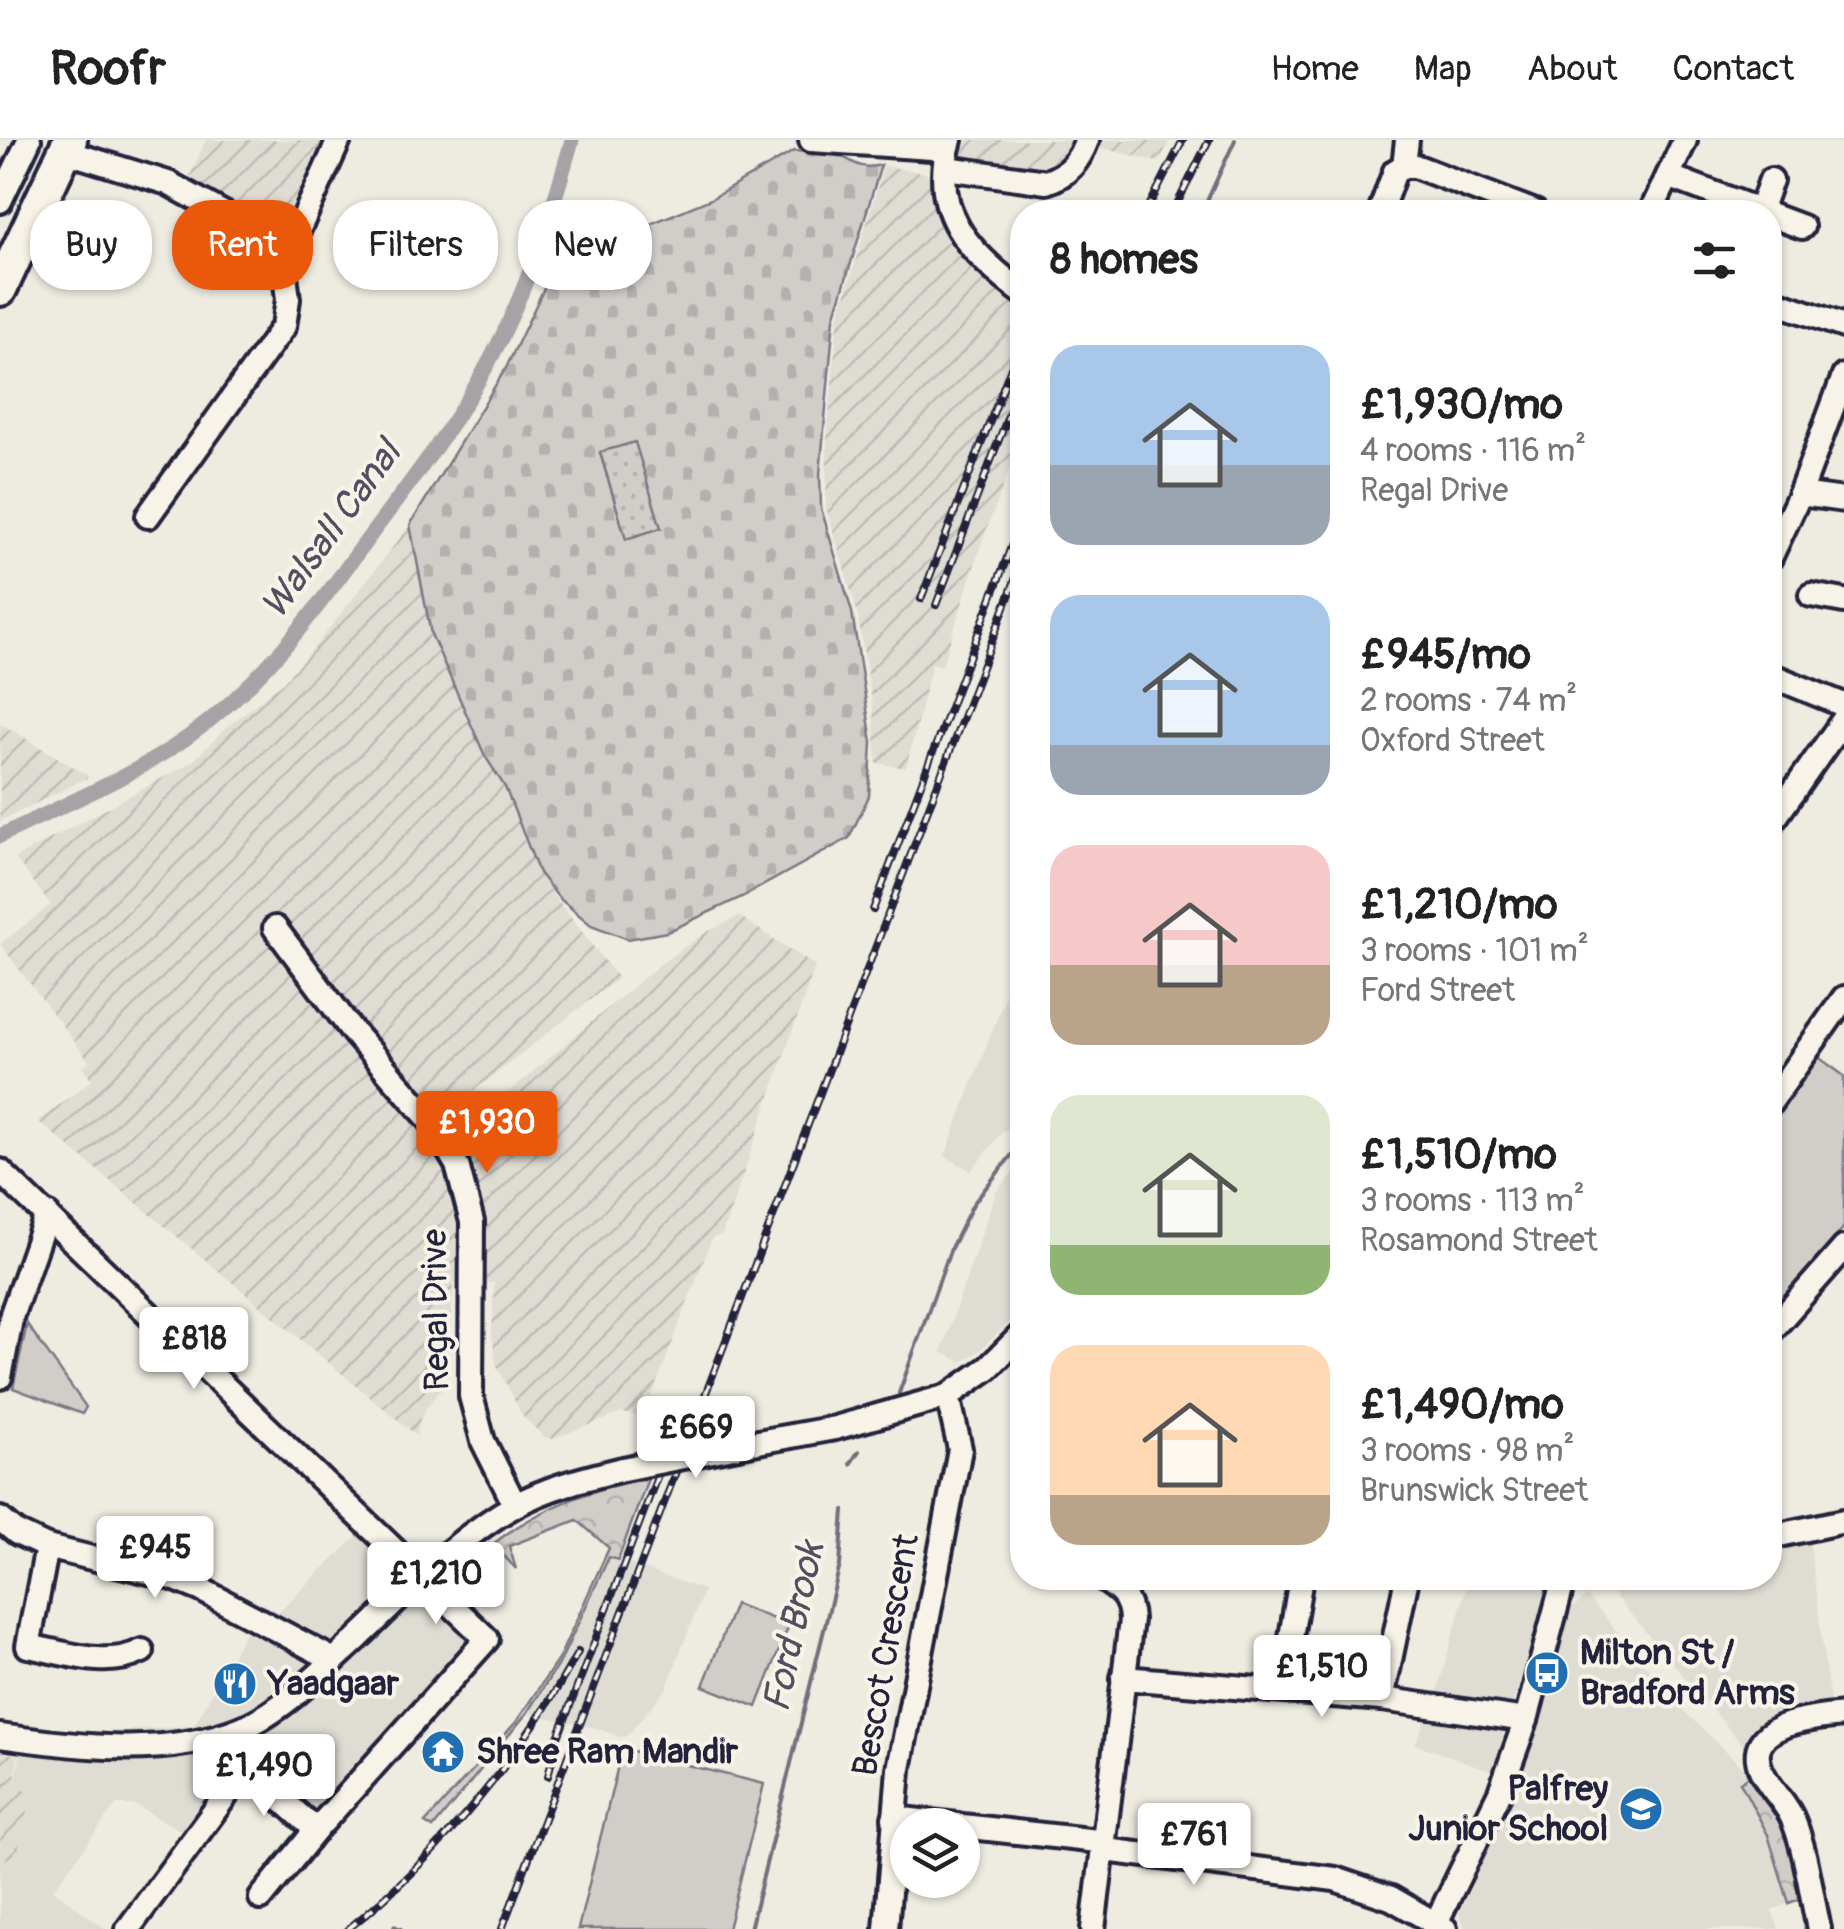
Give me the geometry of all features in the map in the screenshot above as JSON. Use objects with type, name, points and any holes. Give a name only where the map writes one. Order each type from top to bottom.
[{"type":"highway","points":[[1,286],[67,146]]},
{"type":"street","points":[[0,201],[29,140]]},
{"type":"street","points":[[312,200],[339,140]]},
{"type":"street","points":[[811,140],[948,152],[1026,182],[1062,177],[1073,167],[1088,140]]},
{"type":"street","points":[[1404,166],[1408,140]]},
{"type":"street","points":[[1657,200],[1685,140]]},
{"type":"street","points":[[67,146],[168,183],[199,200]]},
{"type":"street","points":[[948,152],[950,212],[967,245],[1010,283]]},
{"type":"street","points":[[1384,200],[1395,171],[1404,166],[1415,166],[1504,200]]},
{"type":"street","points":[[1668,176],[1730,200]]},
{"type":"street","points":[[1766,200],[1770,180]]},
{"type":"street","points":[[1782,220],[1802,227]]},
{"type":"street","points":[[148,516],[284,326],[287,290]]},
{"type":"street","points":[[1782,304],[1844,326]]},
{"type":"street","points":[[1782,532],[1844,376]]},
{"type":"street","points":[[1800,494],[1844,500]]},
{"type":"street","points":[[1811,595],[1838,605]]},
{"type":"street","points":[[1782,680],[1844,705]]},
{"type":"street","points":[[1782,809],[1844,719]]},
{"type":"street","name":"Regal Drive","points":[[275,928],[353,1032],[431,1121],[457,1166],[472,1222],[471,1396],[488,1453],[516,1505]]},
{"type":"street","points":[[1782,1087],[1843,1003]]},
{"type":"street","points":[[0,1172],[487,1640],[316,1830],[261,1898]]},
{"type":"street","points":[[0,1378],[6,1313],[47,1214]]},
{"type":"street","points":[[1782,1318],[1844,1248]]},
{"type":"street","points":[[0,1736],[133,1746],[172,1744],[244,1727],[265,1716],[334,1660],[423,1576],[516,1505],[579,1480],[835,1428],[948,1396],[988,1368],[1010,1346]]},
{"type":"street","name":"Bescot Crescent","points":[[896,1808],[918,1658],[960,1449],[948,1396]]},
{"type":"street","points":[[0,1519],[18,1534],[48,1547],[173,1578],[334,1660]]},
{"type":"street","points":[[1782,1534],[1844,1520]]},
{"type":"street","points":[[48,1547],[28,1646],[108,1661],[126,1659],[142,1650]]},
{"type":"street","points":[[1094,1929],[1130,1603],[1119,1590]]},
{"type":"street","points":[[1282,1690],[1299,1590]]},
{"type":"street","points":[[1382,1699],[1405,1590]]},
{"type":"street","points":[[980,1827],[1098,1841],[1113,1852],[1335,1879],[1391,1898],[1438,1927],[1500,1792],[1526,1720],[1561,1590]]},
{"type":"street","points":[[1123,1678],[1382,1699],[1526,1720]]},
{"type":"street","points":[[1819,1929],[1798,1830],[1784,1801],[1760,1768],[1758,1754],[1769,1734],[1790,1722],[1844,1715]]},
{"type":"street","points":[[128,1929],[254,1757],[254,1746],[244,1727]]},
{"type":"street","points":[[246,1768],[316,1830]]},
{"type":"street","name":"Bescot Crescent","points":[[886,1929],[890,1874]]},
{"type":"shaded area","points":[[206,140],[329,140],[301,200],[225,200],[188,180]]},
{"type":"shaded area","points":[[967,140],[1072,140],[1054,162],[1012,169],[961,157]]},
{"type":"shaded area","points":[[1096,140],[1170,140],[1159,162],[1094,146]]},
{"type":"shaded area","points":[[884,166],[926,173],[940,224],[960,256],[1010,294],[1010,468],[942,666],[932,663],[906,768],[877,763],[857,611],[826,508],[827,439],[838,319]]},
{"type":"shaded area","points":[[410,525],[431,634],[485,756],[505,787],[525,843],[553,895],[618,978],[468,1095],[472,1103],[461,1113],[471,1124],[659,965],[705,933],[739,916],[815,966],[722,1235],[712,1238],[644,1417],[622,1413],[552,1439],[544,1437],[523,1417],[496,1364],[492,1333],[494,1283],[454,1282],[446,1383],[426,1408],[417,1436],[38,1121],[92,1080],[83,1067],[89,1061],[0,944],[51,905],[15,858],[192,762],[227,727],[282,683]]},
{"type":"shaded area","points":[[0,723],[87,775],[87,778],[0,821]]},
{"type":"shaded area","points":[[1010,983],[1010,1128],[1002,1132],[971,1171],[945,1156]]},
{"type":"shaded area","points":[[1010,1176],[1010,1321],[979,1351],[961,1362],[941,1352],[996,1192]]},
{"type":"shaded area","points":[[376,1518],[422,1563],[405,1579],[474,1643],[314,1822],[245,1760],[185,1833],[135,1805],[116,1805],[53,1890],[106,1929],[0,1929],[0,1857],[13,1860],[32,1792],[14,1789],[26,1723],[83,1733],[194,1726],[255,1614],[275,1615]]},
{"type":"shaded area","points":[[1809,1538],[1830,1704],[1778,1711],[1763,1721],[1748,1751],[1610,1590],[1782,1590],[1782,1544]]},
{"type":"shaded area","points":[[609,1557],[704,1590],[666,1689],[627,1736],[620,1737],[527,1713],[561,1660]]},
{"type":"shaded area","points":[[1466,1590],[1548,1590],[1492,1771],[1415,1744],[1436,1696]]},
{"type":"shaded area","name":"Palfrey Junior School","points":[[1587,1596],[1686,1713],[1762,1786],[1804,1897],[1772,1910],[1779,1929],[1466,1929],[1459,1914],[1514,1791],[1571,1609]]},
{"type":"shaded area","points":[[0,1752],[18,1755],[14,1789],[33,1791],[16,1858],[11,1860],[0,1857]]},
{"type":"green space","points":[[794,151],[835,155],[865,167],[881,165],[834,318],[820,474],[821,508],[852,612],[872,742],[869,796],[849,838],[744,896],[667,932],[628,939],[591,925],[559,898],[539,873],[505,787],[485,756],[431,634],[410,525],[506,368],[543,290],[652,290],[652,223],[711,199]],"holes":[[[600,453],[661,528],[626,538]]]},
{"type":"green space","points":[[635,442],[661,528],[626,539],[600,452]]},
{"type":"green space","points":[[1817,1056],[1844,1076],[1844,1227],[1782,1301],[1782,1105]]},
{"type":"green space","points":[[27,1324],[86,1407],[82,1414],[13,1388]]},
{"type":"green space","points":[[649,1476],[618,1560],[609,1557],[561,1660],[527,1713],[433,1828],[425,1823],[516,1722],[559,1658],[609,1548],[577,1520],[509,1546],[516,1569],[493,1544],[528,1520],[567,1501]]},
{"type":"green space","points":[[735,1604],[789,1625],[757,1707],[703,1686]]},
{"type":"green space","points":[[622,1749],[764,1784],[728,1929],[578,1929]]},
{"type":"green space","points":[[1751,1775],[1781,1817],[1792,1847],[1804,1897],[1789,1903],[1768,1835],[1740,1782]]},
{"type":"waterway","name":"Walsall Canal","points":[[0,836],[120,778],[188,737],[261,673],[303,625],[423,466],[479,380],[533,263],[572,140]]},
{"type":"waterway","name":"Ford Brook","points":[[1207,200],[1235,140]]},
{"type":"waterway","name":"Ford Brook","points":[[899,1393],[951,1248],[973,1204],[1010,1157]]},
{"type":"waterway","name":"Ford Brook","points":[[850,1464],[859,1451]]},
{"type":"waterway","name":"Ford Brook","points":[[750,1929],[840,1565],[844,1510]]},
{"type":"waterway","points":[[394,1926],[401,1929]]},
{"type":"railway","points":[[1152,200],[1183,140]]},
{"type":"railway","points":[[1179,200],[1209,140]]},
{"type":"railway","points":[[921,599],[1010,370]]},
{"type":"railway","points":[[936,605],[1010,411]]},
{"type":"railway","points":[[873,910],[1010,550]]},
{"type":"railway","points":[[502,1929],[1010,594]]},
{"type":"railway","points":[[548,1776],[557,1740],[670,1443]]},
{"type":"railway","points":[[348,1929],[415,1869],[477,1801],[531,1728],[578,1652]]},
{"type":"place","name":"Milton St / Bradford Arms","points":[[1547,1673]]},
{"type":"place","name":"Yaadgaar","points":[[235,1684]]},
{"type":"place","name":"Shree Ram Mandir","points":[[443,1752]]},
{"type":"place","name":"Palfrey Junior School","points":[[1641,1809]]}]
